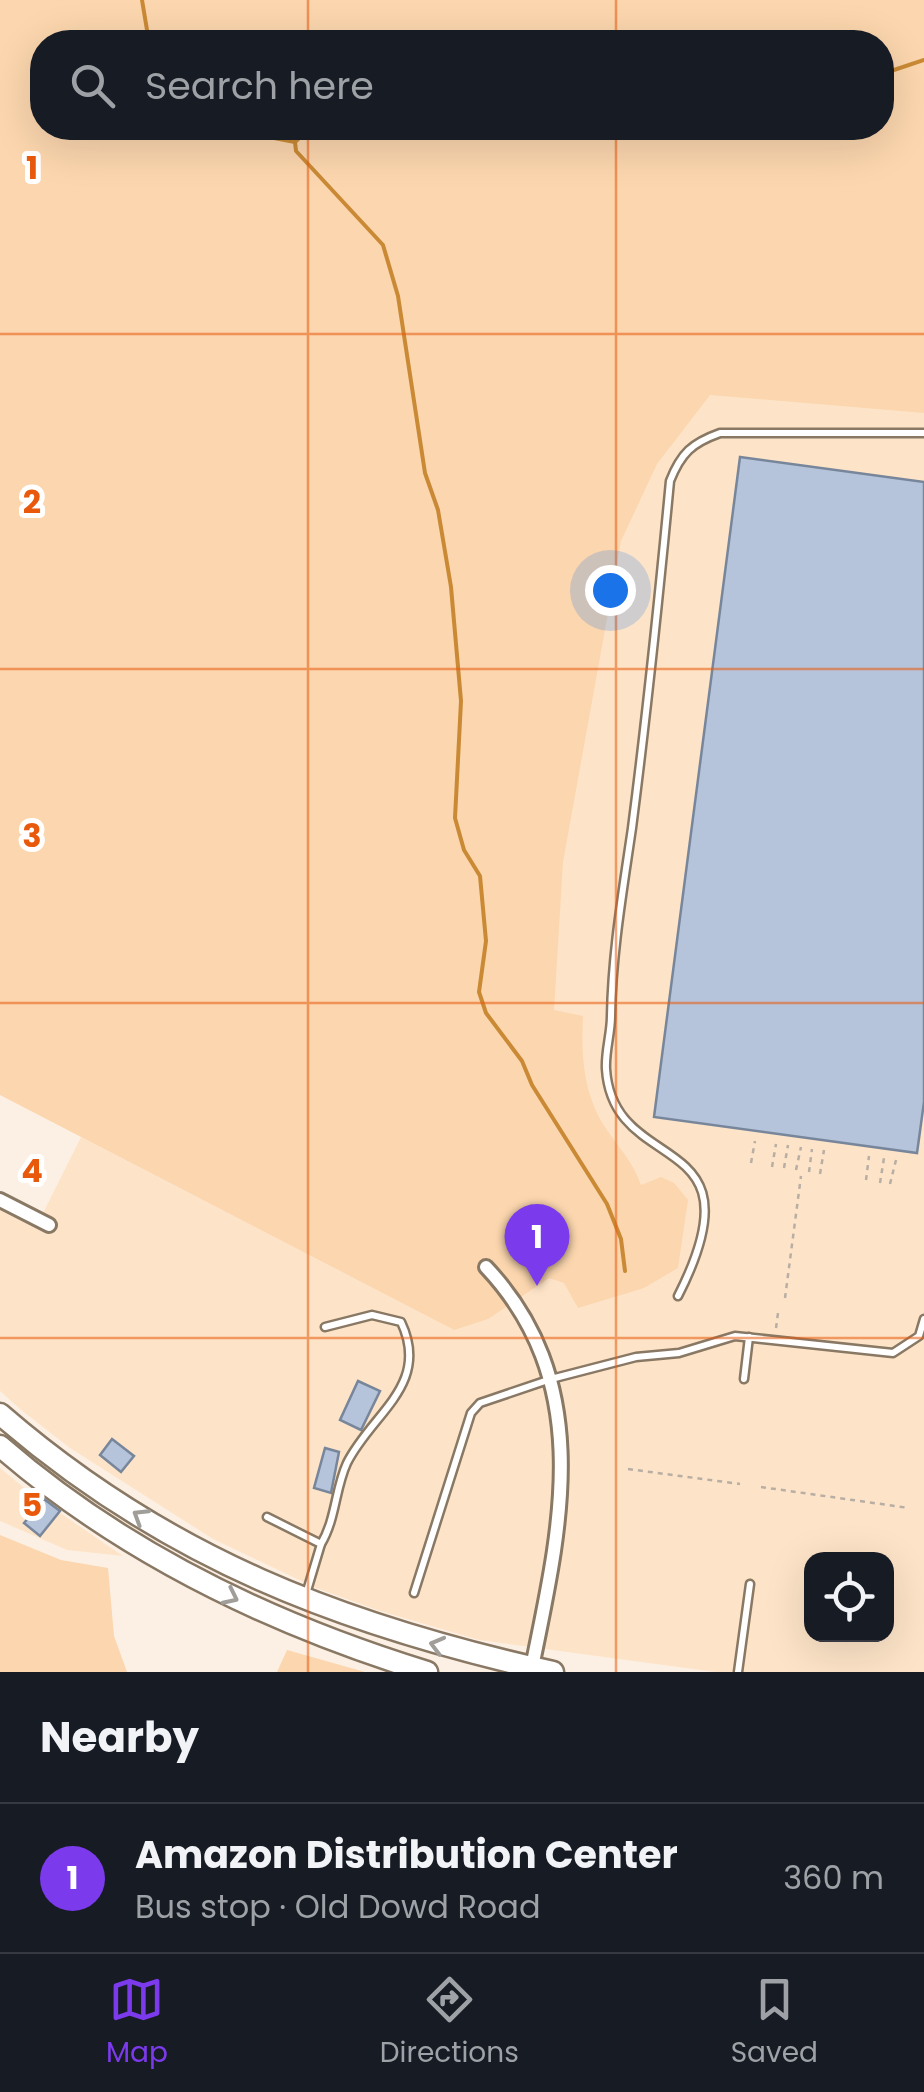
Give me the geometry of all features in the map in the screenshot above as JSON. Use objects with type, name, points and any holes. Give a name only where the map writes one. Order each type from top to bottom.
[{"type":"main road","points":[[0,1414],[148,1521],[233,1568],[390,1632],[554,1672]]},
{"type":"main road","points":[[17,1428],[2,1448],[78,1507],[174,1568],[292,1625],[426,1672]]},
{"type":"street","points":[[0,1200],[49,1225]]},
{"type":"street","points":[[486,1267],[516,1299],[551,1379],[561,1427],[564,1468],[532,1667]]},
{"type":"lane","points":[[678,1296],[696,1257],[705,1201],[693,1169],[638,1132],[618,1104],[606,1073],[611,997],[653,672],[670,481],[679,457],[695,442],[720,433],[924,433]]},
{"type":"lane","points":[[304,1600],[348,1462],[408,1374],[412,1345],[401,1322],[372,1315],[325,1327]]},
{"type":"lane","points":[[414,1592],[471,1413],[480,1404],[551,1379],[636,1357],[679,1353],[735,1336],[894,1352],[919,1336],[924,1319]]},
{"type":"lane","points":[[744,1379],[749,1338]]},
{"type":"lane","points":[[267,1517],[321,1544]]},
{"type":"lane","points":[[738,1672],[750,1584]]},
{"type":"path","points":[[751,1164],[755,1140]]},
{"type":"path","points":[[772,1166],[776,1144]]},
{"type":"path","points":[[784,1168],[788,1145]]},
{"type":"path","points":[[796,1170],[800,1147]]},
{"type":"path","points":[[809,1172],[812,1148]]},
{"type":"path","points":[[820,1174],[824,1150]]},
{"type":"path","points":[[866,1180],[869,1156]]},
{"type":"path","points":[[880,1182],[884,1158]]},
{"type":"path","points":[[890,1184],[896,1160]]},
{"type":"path","points":[[784,1298],[802,1176]]},
{"type":"path","points":[[776,1330],[778,1312]]},
{"type":"path","points":[[628,1469],[740,1484]]},
{"type":"path","points":[[761,1487],[909,1508]]},
{"type":"shaded area","points":[[0,0],[924,0],[924,413],[710,395],[657,464],[621,541],[563,862],[554,1010],[583,1016],[583,1058],[591,1099],[641,1185],[661,1177],[674,1183],[688,1200],[678,1268],[644,1288],[578,1308],[564,1283],[549,1278],[488,1319],[454,1330],[0,1095]]},
{"type":"shaded area","points":[[924,358],[924,1672],[715,1672],[479,1640],[316,1588],[213,1539],[70,1448],[0,1391],[0,1192],[43,1213],[81,1137],[454,1330],[390,435]]},
{"type":"shaded area","points":[[0,1468],[123,1556],[67,1550],[0,1521]]},
{"type":"shaded area","points":[[0,1535],[61,1560],[108,1568],[114,1636],[127,1672],[0,1672]]},
{"type":"shaded area","points":[[287,1650],[365,1672],[277,1672]]},
{"type":"building","points":[[740,457],[924,482],[924,1102],[917,1153],[654,1117]]},
{"type":"building","points":[[358,1381],[380,1391],[361,1430],[340,1420]]},
{"type":"building","points":[[112,1439],[134,1456],[121,1472],[100,1455]]},
{"type":"building","points":[[325,1448],[339,1452],[331,1493],[314,1488]]},
{"type":"building","points":[[44,1499],[60,1511],[40,1536],[24,1523]]},
{"type":"waterway","points":[[142,0],[147,30]]},
{"type":"waterway","points":[[894,70],[924,60]]},
{"type":"waterway","points":[[285,140],[295,142]]},
{"type":"waterway","points":[[295,142],[296,151],[383,245],[398,296],[425,473],[438,510],[451,587],[461,701],[455,818],[464,850],[480,876],[486,941],[479,992],[486,1013],[522,1061],[532,1085],[607,1204],[621,1239],[625,1271]]},
{"type":"place","name":"Amazon Distribution Center","points":[[537,1286]]}]
